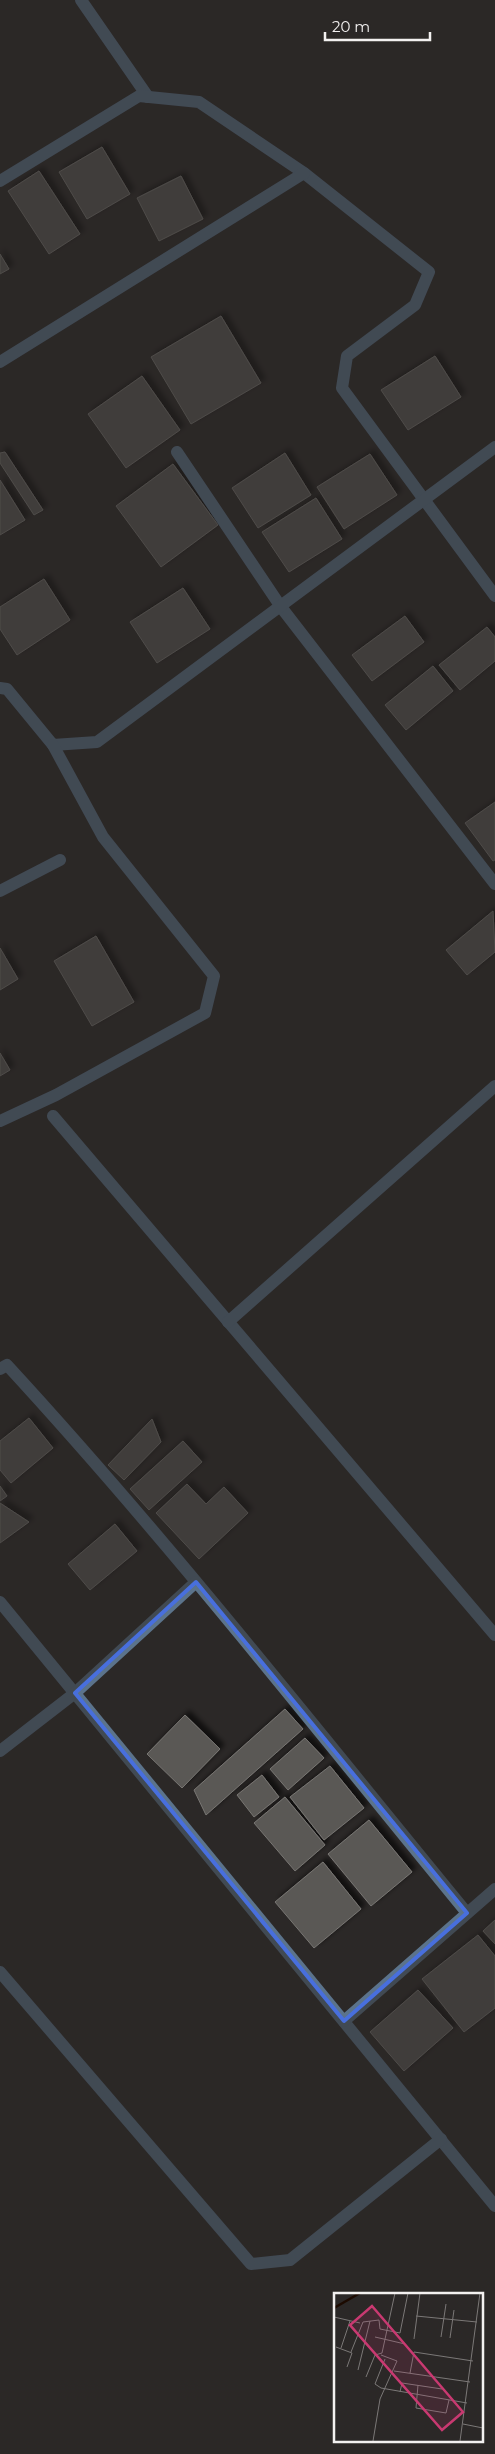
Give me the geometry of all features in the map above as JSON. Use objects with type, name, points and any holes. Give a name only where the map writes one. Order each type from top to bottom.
[{"type":"street","points":[[81,0],[148,96]]},
{"type":"street","points":[[0,182],[139,96],[199,102],[304,173],[429,272],[415,306],[347,356],[342,388],[495,596]]},
{"type":"street","points":[[0,362],[304,173]]},
{"type":"street","points":[[53,745],[96,742],[495,448]]},
{"type":"street","points":[[177,452],[281,606],[495,884]]},
{"type":"street","points":[[0,688],[7,689],[53,745],[103,837],[214,976],[205,1013],[56,1095],[0,1121]]},
{"type":"street","points":[[0,891],[60,860]]},
{"type":"street","points":[[228,1322],[495,1086]]},
{"type":"street","points":[[53,1116],[495,1635]]},
{"type":"street","points":[[0,1369],[7,1365],[71,1434],[196,1582],[467,1913]]},
{"type":"street","points":[[0,1751],[74,1693],[196,1582]]},
{"type":"street","points":[[0,1602],[495,2206]]},
{"type":"street","points":[[344,2021],[495,1889]]},
{"type":"street","points":[[0,1972],[251,2264],[290,2260],[441,2140]]},
{"type":"highlighted area","points":[[196,1582],[467,1913],[344,2021],[75,1693]]},
{"type":"building","points":[[102,147],[130,194],[87,219],[59,172]]},
{"type":"building","points":[[39,171],[80,234],[49,254],[8,191]]},
{"type":"building","points":[[181,176],[203,219],[159,241],[137,198]]},
{"type":"building","points":[[0,254],[9,269],[0,274]]},
{"type":"building","points":[[221,316],[261,383],[191,424],[151,357]]},
{"type":"building","points":[[435,356],[461,397],[408,430],[381,390]]},
{"type":"building","points":[[142,376],[180,430],[126,468],[88,414]]},
{"type":"building","points":[[5,452],[43,510],[34,515],[0,463],[0,453]]},
{"type":"building","points":[[285,453],[311,495],[258,528],[232,488]]},
{"type":"building","points":[[370,454],[397,495],[344,529],[317,487]]},
{"type":"building","points":[[173,464],[218,525],[161,567],[116,506]]},
{"type":"building","points":[[0,480],[25,520],[0,535]]},
{"type":"building","points":[[316,498],[342,539],[289,572],[262,532]]},
{"type":"building","points":[[44,579],[70,620],[17,655],[0,629],[0,607]]},
{"type":"building","points":[[183,588],[210,629],[157,663],[130,622]]},
{"type":"building","points":[[405,616],[424,642],[372,681],[352,655]]},
{"type":"building","points":[[487,627],[495,637],[495,661],[460,690],[439,665]]},
{"type":"building","points":[[433,666],[453,691],[406,730],[385,705]]},
{"type":"building","points":[[495,802],[495,860],[493,861],[465,823]]},
{"type":"building","points":[[493,911],[495,952],[467,975],[446,950]]},
{"type":"building","points":[[96,936],[134,1002],[92,1026],[54,961]]},
{"type":"building","points":[[0,948],[18,979],[0,990]]},
{"type":"building","points":[[0,1053],[10,1070],[0,1076]]},
{"type":"building","points":[[29,1418],[53,1448],[11,1483],[0,1470],[0,1441]]},
{"type":"building","points":[[152,1419],[161,1442],[124,1480],[108,1465]]},
{"type":"building","points":[[183,1441],[202,1462],[149,1510],[130,1489]]},
{"type":"building","points":[[187,1484],[206,1504],[224,1487],[248,1513],[199,1559],[156,1513]]},
{"type":"building","points":[[0,1486],[7,1496],[0,1501]]},
{"type":"building","points":[[0,1503],[29,1522],[0,1543]]},
{"type":"building","points":[[115,1524],[137,1551],[90,1590],[68,1564]]},
{"type":"building","points":[[285,1709],[303,1729],[206,1815],[194,1790]]},
{"type":"building","points":[[185,1715],[220,1749],[182,1788],[147,1754]]},
{"type":"building","points":[[305,1738],[324,1758],[288,1790],[270,1769]]},
{"type":"building","points":[[330,1766],[364,1808],[324,1840],[290,1797]]},
{"type":"building","points":[[262,1775],[279,1797],[254,1817],[237,1795]]},
{"type":"building","points":[[285,1797],[325,1845],[295,1871],[254,1823]]},
{"type":"building","points":[[369,1820],[412,1872],[371,1906],[328,1854]]},
{"type":"building","points":[[323,1862],[361,1909],[314,1948],[275,1902]]},
{"type":"building","points":[[495,1920],[495,1944],[483,1931]]},
{"type":"building","points":[[478,1935],[495,1956],[495,2008],[464,2032],[422,1979]]},
{"type":"building","points":[[418,1990],[453,2028],[404,2071],[370,2032]]}]
